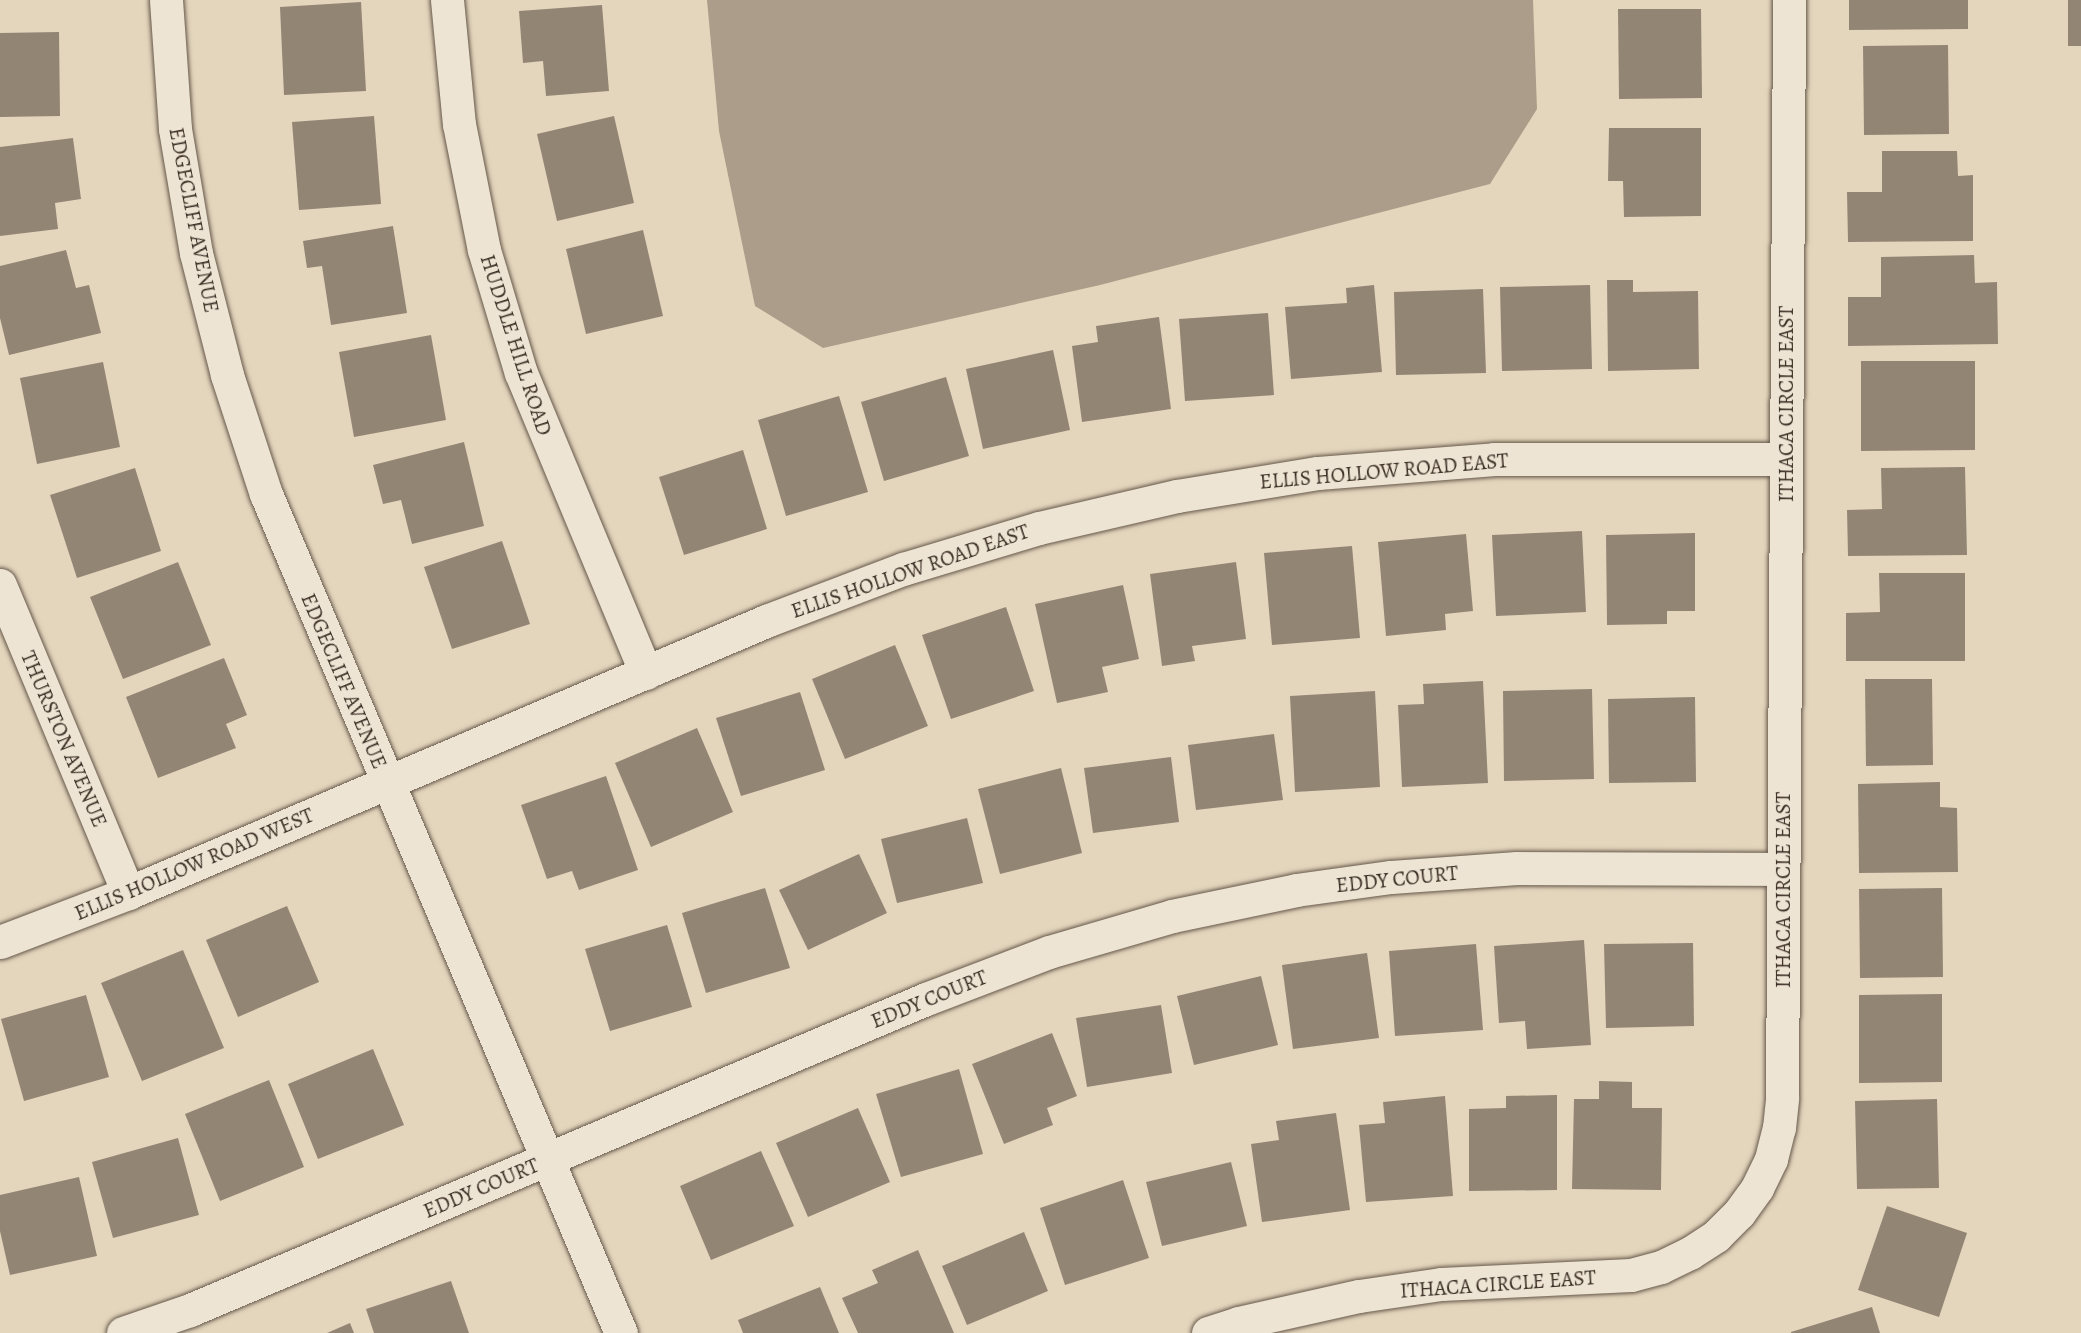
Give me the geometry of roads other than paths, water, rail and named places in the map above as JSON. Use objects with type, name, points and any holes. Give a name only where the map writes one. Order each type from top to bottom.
[{"type":"street","name":"EDGECLIFF AVENUE","points":[[166,0],[177,141],[196,253],[227,375],[266,494],[621,1333]]},
{"type":"street","name":"HUDDLE HILL ROAD","points":[[447,0],[459,124],[484,250],[521,373],[646,673]]},
{"type":"street","name":"ITHACA CIRCLE EAST","points":[[1208,1333],[1238,1323],[1359,1296],[1441,1284],[1631,1275],[1661,1267],[1690,1254],[1716,1236],[1739,1214],[1757,1188],[1771,1160],[1779,1128],[1782,1097],[1789,0]]},
{"type":"street","name":"ELLIS HOLLOW ROAD EAST","points":[[387,783],[766,621],[903,569],[1039,528],[1177,496],[1318,473],[1494,459],[1786,459]]},
{"type":"street","name":"THURSTON AVENUE","points":[[0,585],[128,893]]},
{"type":"street","name":"ELLIS HOLLOW ROAD WEST","points":[[0,942],[128,893],[387,783]]},
{"type":"street","name":"EDDY COURT","points":[[123,1333],[190,1310],[926,999],[1049,952],[1172,916],[1296,891],[1390,878],[1517,868],[1783,869]]}]
